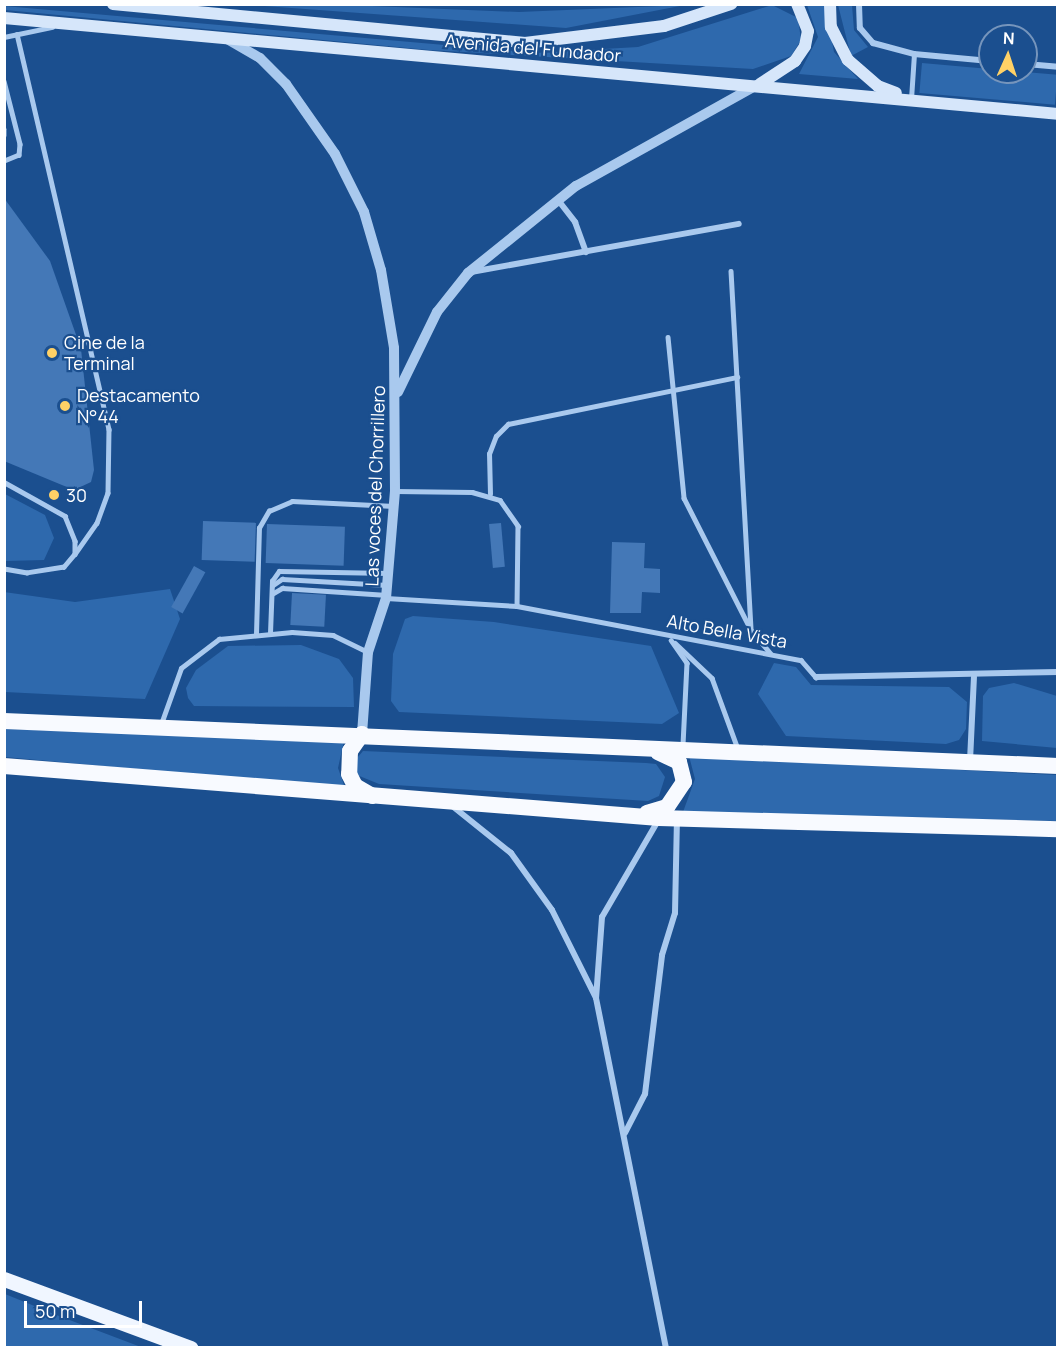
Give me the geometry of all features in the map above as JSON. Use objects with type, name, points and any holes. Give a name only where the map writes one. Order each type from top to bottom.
[{"type":"highway","points":[[4,713],[160,727],[1058,766]]},
{"type":"highway","points":[[4,721],[115,724]]},
{"type":"highway","points":[[362,734],[350,751],[349,774],[355,786],[379,800]]},
{"type":"highway","points":[[610,815],[668,807],[684,782],[682,772],[673,755],[631,747]]},
{"type":"highway","points":[[4,766],[379,800],[659,818],[1058,829]]},
{"type":"highway","points":[[4,776],[165,781]]},
{"type":"main road","name":"Avenida del Fundador","points":[[113,4],[178,8],[488,42],[564,41],[664,26]]},
{"type":"main road","points":[[664,26],[712,4]]},
{"type":"main road","points":[[664,26],[731,4]]},
{"type":"main road","points":[[830,4],[831,27],[848,60],[878,86],[911,99]]},
{"type":"main road","points":[[760,84],[795,61],[805,46],[808,30],[796,5]]},
{"type":"main road","name":"Avenida del Fundador","points":[[4,18],[760,84],[1058,114]]},
{"type":"main road","points":[[4,1279],[191,1347]]},
{"type":"street","points":[[859,4],[860,28],[873,43],[914,54],[978,60]]},
{"type":"street","name":"Las voces del Chorrillero","points":[[227,39],[260,58],[286,84],[335,154],[364,212],[381,270],[397,395],[395,491],[387,593],[368,652],[362,734]]},
{"type":"street","points":[[1038,65],[1058,67]]},
{"type":"street","points":[[397,395],[437,312],[468,273],[557,199],[693,117],[760,84]]},
{"type":"street","points":[[557,199],[575,222],[586,252]]},
{"type":"street","points":[[468,273],[739,224]]},
{"type":"street","name":"Alto Bella Vista","points":[[816,677],[974,677],[1058,672]]},
{"type":"street","points":[[970,762],[974,677]]},
{"type":"street","points":[[450,805],[511,853],[552,910],[596,998],[666,1347]]},
{"type":"street","points":[[596,998],[602,917],[659,818]]},
{"type":"street","points":[[625,1134],[645,1094],[662,955],[675,913],[677,819]]},
{"type":"lane","points":[[4,45],[6,37],[63,24]]},
{"type":"lane","points":[[4,569],[47,571],[64,567],[97,523],[108,493],[109,429],[17,34]]},
{"type":"lane","points":[[911,99],[914,54]]},
{"type":"lane","points":[[4,81],[20,144],[19,154],[4,161]]},
{"type":"lane","points":[[4,129],[4,135]]},
{"type":"lane","points":[[731,271],[750,630]]},
{"type":"lane","points":[[668,337],[684,498],[750,630],[771,654]]},
{"type":"lane","points":[[490,494],[489,454],[508,424],[737,377]]},
{"type":"lane","points":[[4,482],[65,516],[75,554]]},
{"type":"lane","points":[[395,491],[490,494],[512,512],[518,526],[517,606]]},
{"type":"lane","points":[[256,634],[259,528],[269,511],[292,501],[394,506]]},
{"type":"lane","points":[[270,633],[272,586],[275,575],[286,569],[388,573]]},
{"type":"lane","points":[[272,586],[282,579],[387,593]]},
{"type":"lane","points":[[272,594],[282,588],[387,593]]},
{"type":"lane","name":"Alto Bella Vista","points":[[387,593],[517,606],[671,640],[771,654],[801,660],[816,677]]},
{"type":"lane","points":[[160,727],[181,668],[197,651],[219,639],[270,633],[333,635],[368,652]]},
{"type":"lane","points":[[671,640],[687,663],[682,772]]},
{"type":"lane","points":[[671,640],[712,678],[739,751]]},
{"type":"shaded area","points":[[251,5],[348,5],[519,12],[685,5],[566,28]]},
{"type":"shaded area","points":[[772,5],[798,18],[801,40],[791,56],[753,69],[429,50],[5,10],[4,6],[535,53],[638,47]]},
{"type":"shaded area","points":[[807,5],[825,5],[834,52],[858,79],[799,74],[818,37]]},
{"type":"shaded area","points":[[838,5],[852,5],[854,30],[868,47],[851,56]]},
{"type":"shaded area","points":[[922,63],[978,68],[978,84],[1038,84],[1038,73],[1057,75],[1055,105],[919,93]]},
{"type":"shaded area","points":[[5,494],[45,515],[54,538],[44,560],[5,561]]},
{"type":"shaded area","points":[[170,589],[180,619],[145,699],[5,692],[4,592],[75,602]]},
{"type":"shaded area","points":[[413,616],[494,622],[651,646],[679,713],[662,724],[399,712],[391,701],[393,654],[405,619]]},
{"type":"shaded area","points":[[301,645],[339,659],[353,678],[354,707],[194,706],[188,698],[186,688],[196,670],[228,646]]},
{"type":"shaded area","points":[[774,663],[796,667],[811,685],[949,687],[967,702],[966,729],[959,740],[946,744],[786,736],[758,694]]},
{"type":"shaded area","points":[[1014,683],[1057,696],[1057,748],[982,741],[983,696],[989,688]]},
{"type":"shaded area","points":[[5,729],[344,741],[338,768],[345,788],[5,757]]},
{"type":"shaded area","points":[[363,751],[646,763],[656,764],[665,777],[659,796],[648,801],[379,784],[357,775],[357,758]]},
{"type":"shaded area","points":[[689,756],[1057,775],[1057,821],[683,812],[695,779]]},
{"type":"shaded area","points":[[5,1294],[59,1316],[141,1347],[5,1347]]},
{"type":"building","points":[[4,198],[50,261],[81,349],[94,470],[91,482],[74,490],[4,461]]},
{"type":"building","points":[[203,521],[256,523],[255,562],[202,560]]},
{"type":"building","points":[[501,523],[505,567],[493,568],[489,524]]},
{"type":"building","points":[[267,524],[345,527],[344,566],[266,563]]},
{"type":"building","points":[[612,542],[645,543],[644,568],[660,569],[660,593],[642,592],[641,613],[610,613]]},
{"type":"building","points":[[194,566],[205,572],[183,613],[171,607]]},
{"type":"building","points":[[292,593],[326,595],[324,627],[290,625]]},
{"type":"place","name":"Cine de la Terminal","points":[[52,353]]},
{"type":"place","name":"Destacamento N°44","points":[[65,406]]},
{"type":"place","name":"30","points":[[54,495]]}]
